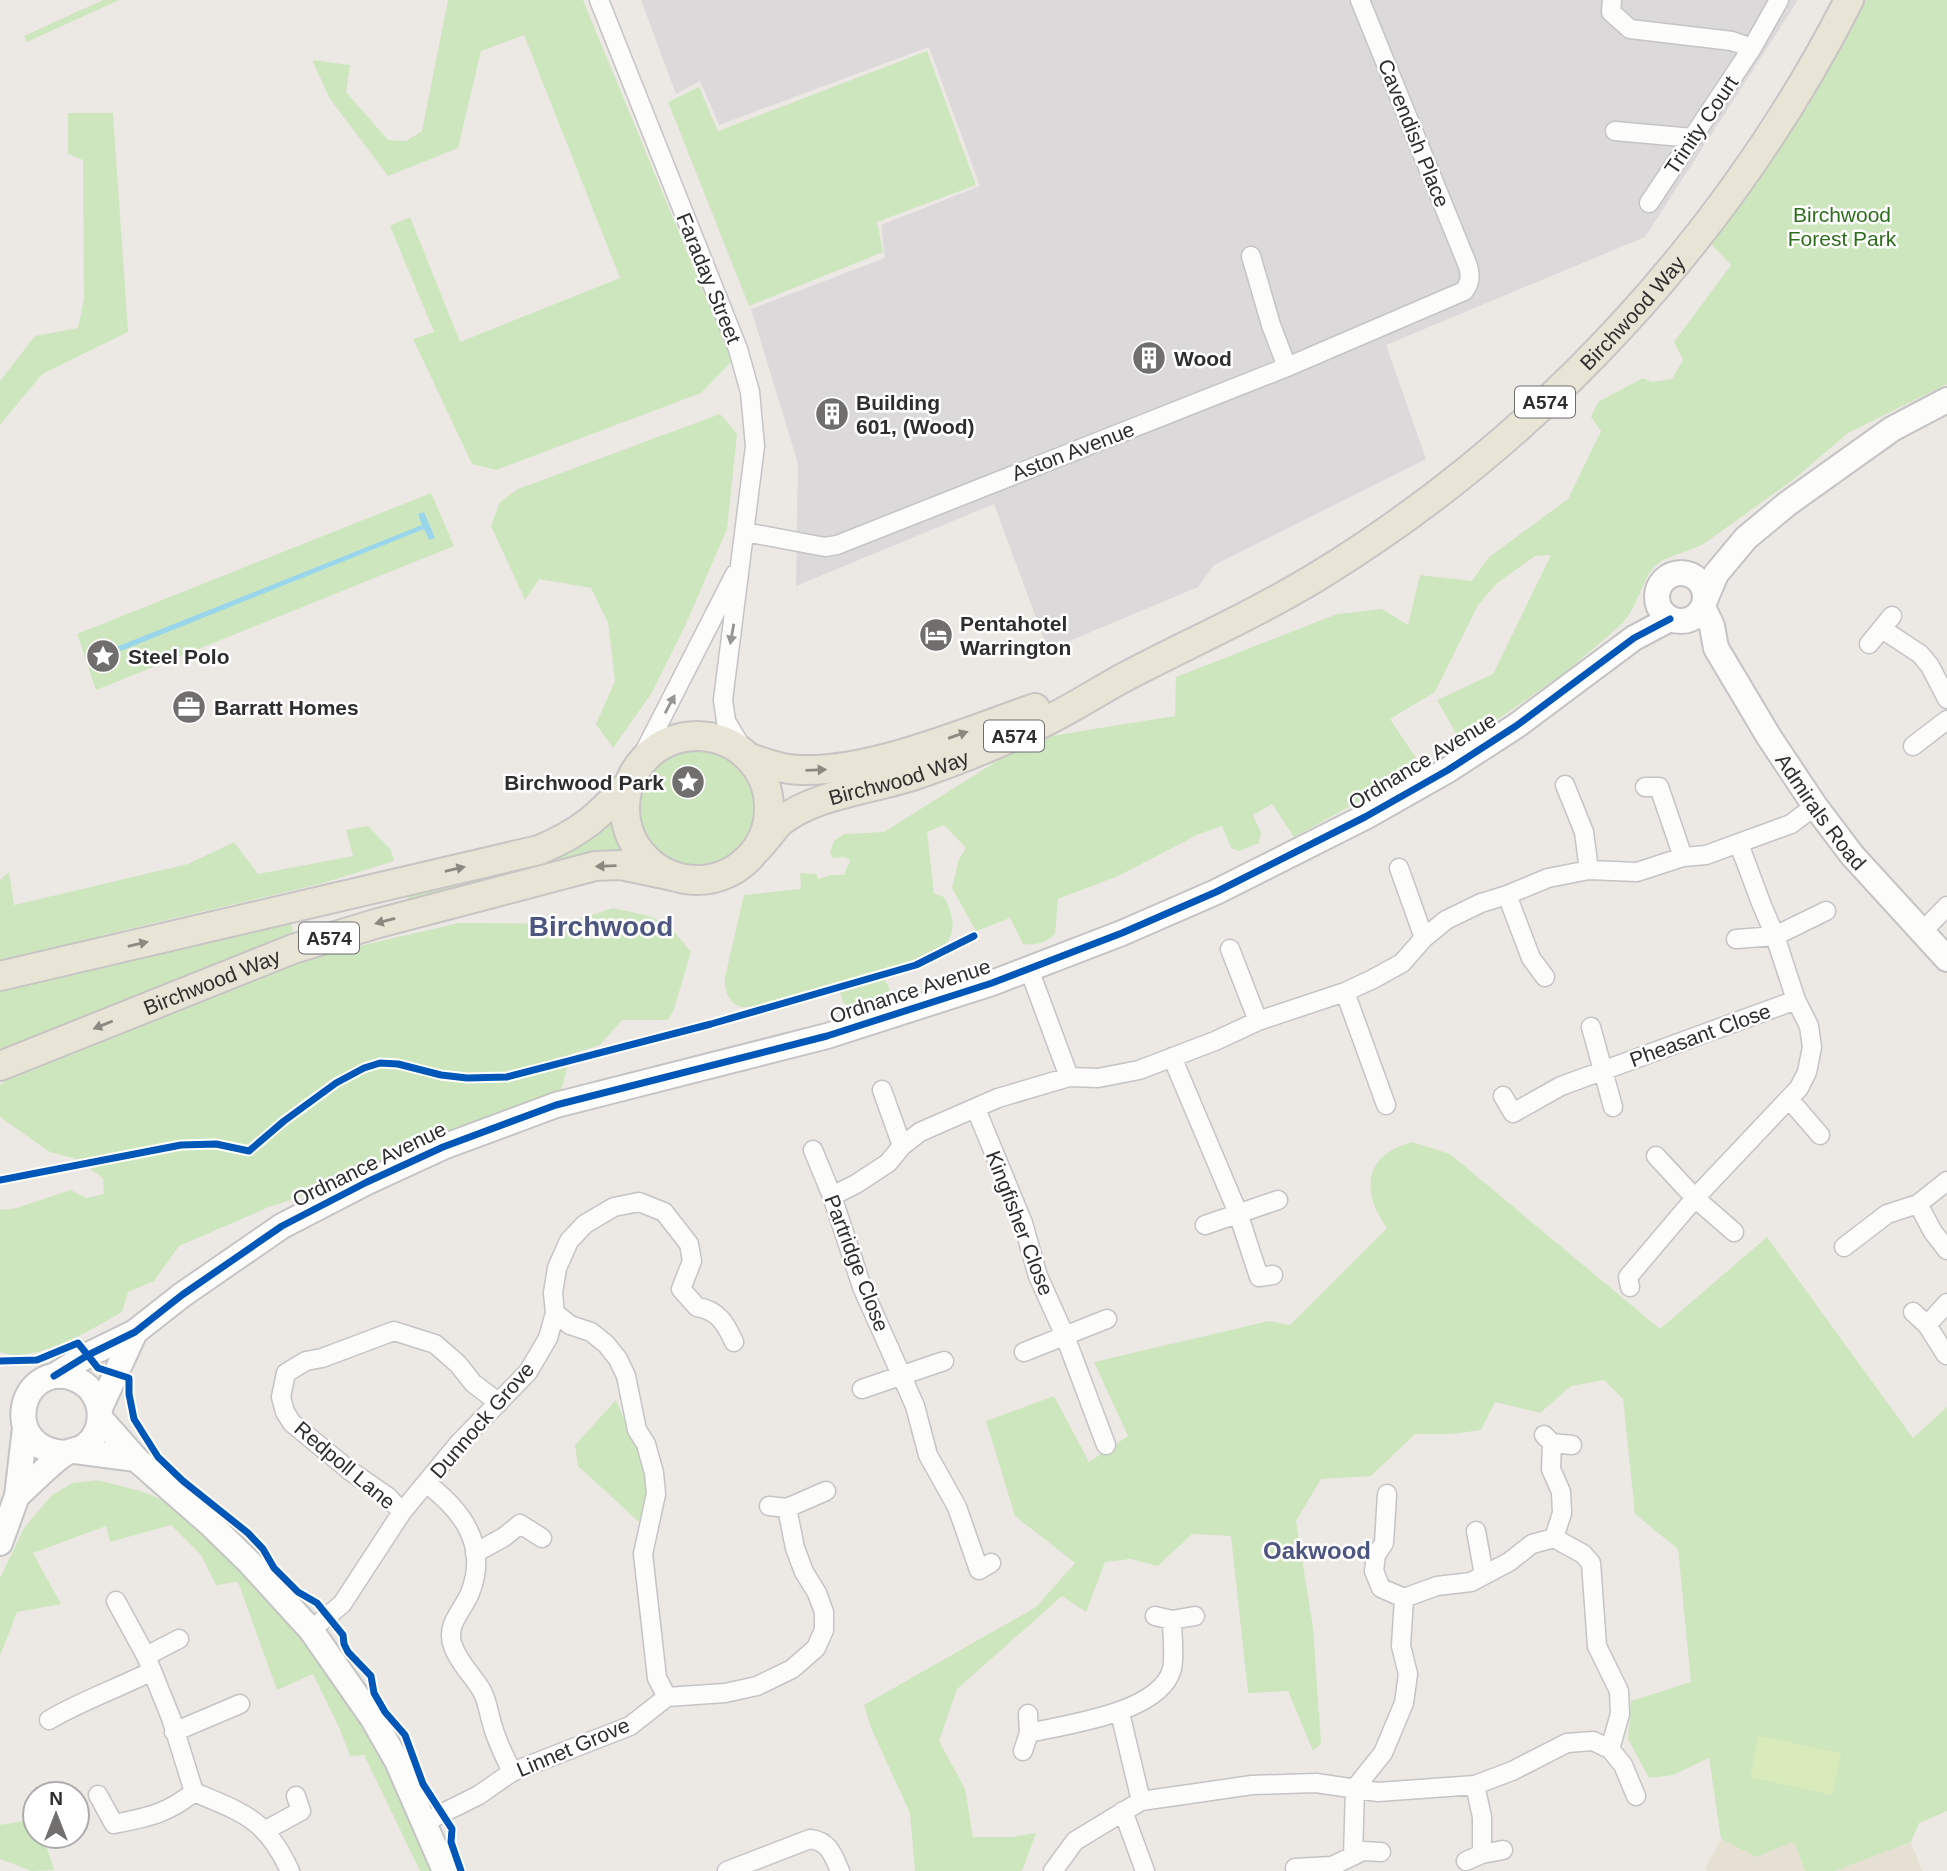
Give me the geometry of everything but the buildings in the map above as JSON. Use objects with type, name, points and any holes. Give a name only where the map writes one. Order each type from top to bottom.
[{"type":"main road","name":"Birchwood Way","points":[[757,849],[780,823],[799,810],[828,799],[908,778],[976,752],[1043,723],[1123,678],[1214,634],[1318,576],[1383,533],[1459,477],[1532,414],[1610,338],[1706,226],[1789,106],[1849,0]]},
{"type":"main road","name":"Birchwood Way","points":[[747,756],[779,768],[800,771],[860,765],[928,745],[1123,678]]},
{"type":"main road","name":"A574","points":[[707,736],[727,742],[747,756],[761,774],[769,802],[766,832],[757,849],[729,874],[710,880],[691,881],[673,876],[653,866],[637,849],[627,828],[624,806],[632,778],[648,755],[665,743],[685,737],[707,736]]},
{"type":"main road","name":"Birchwood Way","points":[[0,976],[539,850],[567,838],[593,821],[632,778]]},
{"type":"main road","name":"Birchwood Way","points":[[0,1066],[293,949],[375,923],[595,866],[621,865],[673,876]]},
{"type":"street","name":"Faraday Street","points":[[599,0],[738,349],[750,392],[755,446],[723,700],[726,721],[747,756]]},
{"type":"street","name":"Cavendish Place","points":[[1360,0],[1468,266]]},
{"type":"street","name":"Trinity Court","points":[[1612,0],[1611,12],[1630,29],[1732,41],[1752,48]]},
{"type":"street","name":"Trinity Court","points":[[1649,203],[1752,48],[1779,0]]},
{"type":"street","points":[[1615,131],[1693,138]]},
{"type":"street","points":[[1251,256],[1287,367]]},
{"type":"street","name":"Aston Avenue","points":[[745,532],[825,547],[837,545],[1287,367],[1464,291],[1469,285],[1468,266]]},
{"type":"street","points":[[1746,538],[1662,581],[1657,594],[1659,609],[1673,620],[1692,619],[1704,603],[1716,574],[1746,538],[1787,504],[1881,437],[1947,400]]},
{"type":"street","name":"Faraday Street","points":[[632,778],[738,568]]},
{"type":"street","points":[[1674,574],[1696,578],[1701,584],[1704,603]]},
{"type":"street","name":"Ordnance Avenue","points":[[1634,638],[1657,594]]},
{"type":"street","name":"Admirals Road","points":[[1704,603],[1716,648],[1769,737],[1815,806],[1852,855],[1947,959]]},
{"type":"street","name":"Admirals Road","points":[[1673,620],[1696,638],[1716,648]]},
{"type":"street","name":"Ordnance Avenue","points":[[54,1377],[88,1354],[135,1332],[182,1295],[282,1226],[443,1147],[556,1105],[827,1036],[1029,969],[1122,933],[1216,892],[1365,817],[1448,770],[1516,726],[1634,638],[1673,620]]},
{"type":"street","points":[[1869,643],[1887,622],[1920,654],[1947,699]]},
{"type":"street","points":[[1913,746],[1947,720]]},
{"type":"street","points":[[1565,785],[1584,832],[1590,870]]},
{"type":"street","points":[[1645,787],[1659,787],[1683,857]]},
{"type":"street","points":[[832,1196],[888,1163],[902,1146],[920,1132],[998,1098],[1069,1077],[1098,1077],[1139,1070],[1215,1041],[1258,1021],[1345,992],[1402,962],[1424,938],[1446,920],[1481,902],[1507,895],[1548,878],[1590,870],[1637,872],[1683,857],[1706,855],[1791,824],[1815,806]]},
{"type":"street","points":[[1630,1287],[1628,1278],[1695,1198],[1799,1088],[1807,1072],[1812,1047],[1809,1026],[1796,1000],[1775,936],[1739,844]]},
{"type":"street","points":[[1399,868],[1424,938]]},
{"type":"street","points":[[1507,895],[1531,958],[1545,977]]},
{"type":"street","points":[[1922,932],[1947,906]]},
{"type":"street","points":[[1736,939],[1775,936],[1826,911]]},
{"type":"street","points":[[1230,949],[1258,1021]]},
{"type":"street","points":[[1029,969],[1069,1077]]},
{"type":"street","points":[[1345,992],[1385,1109]]},
{"type":"street","name":"Pheasant Close","points":[[1503,1096],[1513,1113],[1562,1086],[1796,1000]]},
{"type":"street","name":"Pheasant Close","points":[[1591,1027],[1614,1107]]},
{"type":"street","points":[[1172,1057],[1238,1213],[1259,1278],[1273,1275]]},
{"type":"street","points":[[882,1090],[902,1146]]},
{"type":"street","points":[[1789,1099],[1820,1135]]},
{"type":"street","name":"Kingfisher Close","points":[[976,1109],[1023,1223],[1038,1276],[1065,1336],[1106,1445]]},
{"type":"street","name":"Partridge Close","points":[[813,1150],[832,1196],[862,1287],[915,1406],[928,1455],[957,1507],[979,1570],[991,1563]]},
{"type":"street","points":[[1656,1156],[1695,1198],[1734,1231]]},
{"type":"street","points":[[1844,1247],[1886,1214],[1918,1204],[1947,1181]]},
{"type":"street","points":[[1205,1225],[1278,1200]]},
{"type":"street","name":"Dunnock Grove","points":[[311,1630],[342,1604],[402,1513],[459,1443],[528,1372],[548,1338],[555,1313],[557,1268],[569,1241],[585,1224],[614,1207],[639,1202],[664,1212],[689,1244],[692,1261],[681,1289],[697,1307],[709,1309],[725,1322],[734,1342]]},
{"type":"street","points":[[1918,1204],[1947,1250]]},
{"type":"street","points":[[1927,1325],[1947,1303]]},
{"type":"street","points":[[1913,1312],[1927,1325],[1946,1355]]},
{"type":"street","points":[[555,1313],[570,1325],[591,1332],[606,1344],[618,1359],[626,1376],[637,1430],[646,1444],[654,1472],[656,1494],[643,1555],[657,1678],[667,1697],[725,1693],[757,1686],[792,1669],[816,1648],[824,1629],[824,1612],[817,1593],[804,1572],[778,1507],[826,1491]]},
{"type":"street","points":[[1024,1352],[1107,1319]]},
{"type":"street","name":"Redpoll Lane","points":[[402,1513],[388,1497],[349,1470],[292,1423],[281,1398],[286,1373],[306,1361],[322,1358],[394,1331],[435,1344],[458,1364],[473,1383],[499,1403]]},
{"type":"street","name":"Ordnance Avenue","points":[[100,1413],[135,1332]]},
{"type":"street","points":[[862,1389],[944,1361]]},
{"type":"street","points":[[0,1543],[17,1496],[25,1427],[23,1413],[30,1391],[39,1383],[54,1377],[66,1376],[78,1380],[89,1387],[96,1397],[100,1413],[136,1459],[211,1524],[311,1630],[373,1719],[397,1761],[445,1871]]},
{"type":"street","points":[[17,1496],[92,1438],[100,1413]]},
{"type":"street","points":[[25,1427],[31,1439],[41,1448],[53,1452],[136,1459]]},
{"type":"street","points":[[1554,1538],[1562,1513],[1561,1492],[1550,1469],[1548,1439],[1572,1445]]},
{"type":"street","points":[[426,1483],[448,1500],[471,1534],[475,1574],[470,1593],[450,1629],[451,1639],[453,1648],[484,1694],[493,1730],[512,1772]]},
{"type":"street","points":[[1390,1492],[1384,1543],[1376,1555],[1374,1571],[1381,1588],[1404,1598],[1437,1586],[1471,1582],[1509,1562],[1532,1544],[1554,1538],[1583,1554],[1591,1563],[1597,1646],[1619,1691],[1620,1714],[1610,1749]]},
{"type":"street","points":[[475,1553],[504,1537],[520,1524],[542,1538]]},
{"type":"street","points":[[1476,1531],[1484,1576]]},
{"type":"street","points":[[1353,1856],[1355,1788],[1383,1753],[1404,1703],[1408,1674],[1401,1646],[1404,1598]]},
{"type":"street","points":[[116,1601],[148,1664],[194,1792],[246,1814],[266,1830],[282,1853],[290,1871]]},
{"type":"street","points":[[1029,1733],[1120,1713],[1156,1694],[1171,1670],[1163,1618],[1195,1616]]},
{"type":"street","points":[[52,1697],[54,1717],[88,1698],[123,1685],[179,1639]]},
{"type":"street","name":"Linnet Grove","points":[[425,1822],[479,1795],[512,1772],[630,1726],[650,1707],[667,1697]]},
{"type":"street","points":[[174,1732],[240,1704]]},
{"type":"street","points":[[1120,1713],[1141,1801]]},
{"type":"street","points":[[1023,1751],[1029,1733],[1028,1714]]},
{"type":"street","points":[[1053,1871],[1075,1841],[1141,1801],[1252,1785],[1316,1783],[1378,1792],[1475,1785],[1512,1771],[1567,1743],[1593,1741],[1610,1749],[1623,1765],[1636,1796]]},
{"type":"street","points":[[1475,1785],[1482,1816],[1474,1857],[1503,1850]]},
{"type":"street","points":[[97,1795],[114,1824],[145,1818],[174,1808],[194,1792]]},
{"type":"street","points":[[266,1830],[301,1811],[296,1796]]},
{"type":"street","points":[[1123,1811],[1145,1871]]},
{"type":"street","points":[[727,1871],[810,1839],[828,1846],[840,1871]]},
{"type":"street","points":[[1295,1868],[1332,1866],[1363,1851],[1381,1852]]},
{"type":"shaded area","points":[[641,0],[1798,0],[1645,237],[1386,345],[1426,459],[1214,565],[1198,587],[1048,650],[994,504],[796,586],[798,464],[751,309],[885,258],[881,225],[980,186],[929,47],[719,125],[700,81],[676,94]]},
{"type":"shaded area","points":[[1721,1839],[1756,1857],[1794,1842],[1805,1871],[1707,1871],[1705,1869]]},
{"type":"shaded area","points":[[1911,1842],[1922,1871],[1835,1871]]},
{"type":"green space","points":[[103,0],[119,0],[27,42],[24,36]]},
{"type":"green space","points":[[448,0],[583,0],[732,361],[701,393],[496,470],[472,464],[413,339],[434,332],[390,226],[410,217],[460,342],[620,278],[524,35],[481,51],[458,148],[388,176],[330,99],[312,60],[350,65],[346,92],[388,140],[406,141],[422,131]]},
{"type":"green space","name":"Birchwood Forest Park","points":[[1856,0],[1947,0],[1947,384],[1848,433],[1793,480],[1702,545],[1663,560],[1648,575],[1632,610],[1621,625],[1563,674],[1462,744],[1437,700],[1493,674],[1551,555],[1535,556],[1497,583],[1478,605],[1435,692],[1390,719],[1416,758],[1409,774],[1294,837],[1272,804],[1253,815],[1261,833],[1259,843],[1238,851],[1231,848],[1222,826],[1199,834],[1118,876],[1058,899],[1055,934],[1040,943],[1023,944],[1010,918],[976,931],[952,888],[959,859],[966,848],[944,825],[927,832],[934,894],[944,897],[951,915],[952,930],[948,941],[939,950],[913,963],[881,972],[891,992],[887,1007],[857,1013],[843,1002],[837,984],[758,1006],[738,1006],[731,1001],[725,977],[744,895],[801,889],[800,873],[816,874],[818,879],[844,875],[850,860],[844,857],[833,858],[830,852],[834,841],[844,834],[884,832],[1032,739],[1175,716],[1176,677],[1337,614],[1382,609],[1408,625],[1420,575],[1472,581],[1489,557],[1568,499],[1601,431],[1591,417],[1598,402],[1643,378],[1652,382],[1672,379],[1683,360],[1674,342],[1731,265],[1706,239]]},
{"type":"green space","points":[[927,51],[976,185],[877,222],[883,252],[749,306],[668,102],[699,87],[718,131]]},
{"type":"green space","points":[[68,113],[113,113],[128,332],[42,374],[0,425],[0,381],[35,336],[78,328],[84,299],[83,160],[68,154]]},
{"type":"green space","points":[[720,414],[737,434],[727,529],[685,626],[651,694],[613,748],[596,724],[615,681],[608,623],[591,588],[539,579],[525,600],[491,526],[500,502],[518,489]]},
{"type":"green space","points":[[431,493],[454,546],[96,690],[77,634]]},
{"type":"green space","points":[[696,751],[718,756],[736,768],[748,786],[753,808],[748,830],[736,848],[718,860],[696,865],[674,860],[656,848],[644,830],[639,808],[644,786],[656,768],[674,756]]},
{"type":"green space","points":[[610,821],[620,853],[409,903],[406,891]]},
{"type":"green space","points":[[368,826],[391,850],[394,861],[320,884],[103,935],[63,951],[0,963],[0,880],[9,872],[14,905],[188,864],[234,842],[258,874],[353,856],[346,830]]},
{"type":"green space","points":[[613,908],[658,920],[673,931],[691,952],[674,1009],[668,1020],[622,1020],[600,1045],[571,1054],[560,1094],[401,1153],[330,1187],[269,1207],[179,1246],[154,1281],[128,1292],[122,1312],[45,1350],[13,1355],[0,1352],[0,1210],[17,1208],[71,1190],[86,1198],[104,1194],[103,1178],[76,1159],[50,1152],[0,1117],[0,1085],[16,1074],[306,958],[459,923],[564,924]]},
{"type":"green space","points":[[289,918],[295,937],[0,1050],[0,988]]},
{"type":"green space","points":[[1412,1142],[1450,1154],[1660,1329],[1767,1237],[1913,1438],[1947,1407],[1947,1811],[1919,1823],[1911,1842],[1835,1871],[1805,1871],[1794,1842],[1756,1857],[1721,1839],[1709,1758],[1673,1775],[1649,1778],[1628,1739],[1631,1701],[1691,1682],[1678,1549],[1635,1514],[1623,1399],[1604,1380],[1571,1386],[1540,1413],[1495,1402],[1481,1430],[1453,1434],[1415,1434],[1371,1476],[1321,1479],[1296,1521],[1313,1628],[1321,1744],[1313,1751],[1288,1691],[1248,1693],[1231,1536],[1192,1534],[1158,1566],[1130,1559],[1105,1562],[1086,1612],[1062,1596],[957,1689],[939,1741],[965,1789],[973,1837],[1011,1837],[1036,1833],[1022,1871],[915,1871],[910,1813],[871,1728],[864,1705],[1036,1607],[1075,1563],[1015,1516],[986,1421],[1054,1396],[1089,1462],[1128,1436],[1094,1362],[1269,1321],[1290,1325],[1387,1228],[1373,1200],[1371,1176],[1384,1156]]},
{"type":"green space","points":[[616,1400],[625,1422],[641,1447],[647,1498],[639,1522],[578,1466],[575,1445]]},
{"type":"green space","points":[[98,1480],[148,1494],[181,1512],[261,1590],[320,1664],[347,1703],[393,1785],[430,1871],[420,1871],[364,1755],[350,1756],[313,1674],[277,1690],[238,1582],[216,1585],[201,1555],[171,1525],[110,1542],[106,1526],[33,1553],[61,1604],[17,1612],[0,1656],[0,1578],[24,1528],[51,1496],[72,1483]]},
{"type":"green space","points":[[1759,1736],[1841,1753],[1832,1795],[1750,1777]]},
{"type":"green space","points":[[21,1821],[21,1850],[48,1850],[54,1870],[32,1871],[0,1859],[0,1823]]},
{"type":"water","points":[[424,512],[435,538],[429,540],[424,529],[118,652],[116,647],[422,525],[418,514]]},
{"type":"cycle path","points":[[54,1376],[88,1355],[135,1332],[182,1295],[282,1226],[443,1147],[556,1105],[827,1036],[992,983],[1122,933],[1216,892],[1365,817],[1448,770],[1516,726],[1634,638],[1670,619]]},
{"type":"cycle path","points":[[0,1180],[181,1145],[216,1144],[249,1151],[336,1083],[380,1063],[467,1078],[507,1077],[711,1024],[916,965],[974,936]]},
{"type":"cycle path","points":[[0,1361],[37,1360],[78,1343],[98,1368],[129,1378],[134,1419],[158,1457],[183,1481],[248,1533],[263,1549],[274,1568],[298,1592],[317,1603],[343,1635],[348,1652],[371,1676],[374,1693],[385,1712],[405,1735],[423,1784],[452,1829],[451,1842],[461,1871]]},
{"type":"place","name":"Wood","points":[[1149,358]]},
{"type":"place","name":"Building 601, (Wood)","points":[[832,414]]},
{"type":"place","name":"Pentahotel Warrington","points":[[936,635]]},
{"type":"place","name":"Steel Polo","points":[[103,656]]},
{"type":"place","name":"Barratt Homes","points":[[189,707]]},
{"type":"place","name":"Birchwood Park","points":[[688,782]]},
{"type":"district","name":"Birchwood","points":[[601,926]]},
{"type":"district","name":"Oakwood","points":[[1317,1550]]}]
